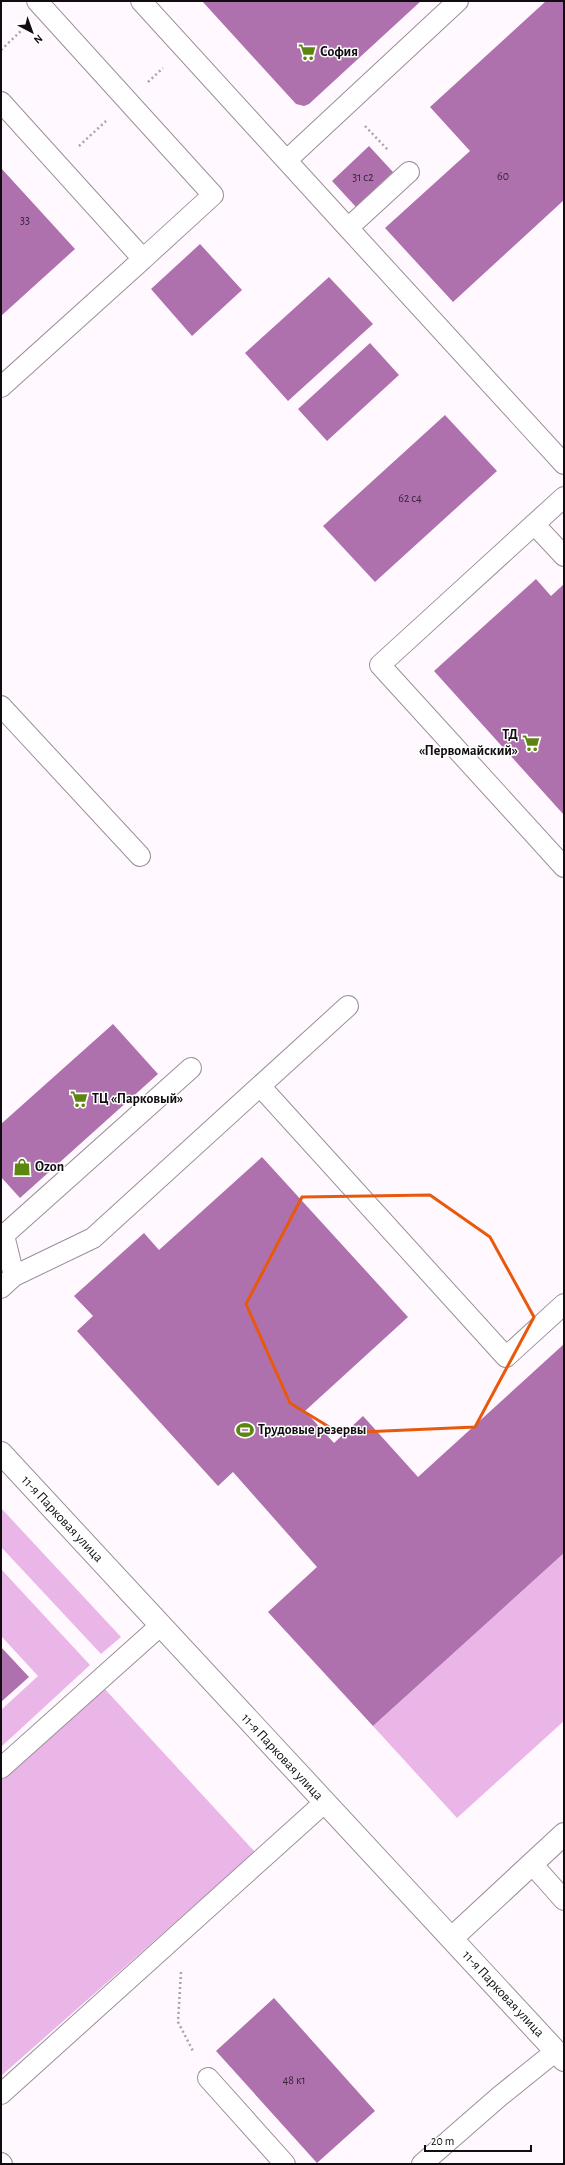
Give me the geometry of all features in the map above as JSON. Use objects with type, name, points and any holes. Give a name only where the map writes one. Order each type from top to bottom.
[{"type":"street","name":"11-я Парковая улица","points":[[1,1453],[324,1803],[560,2055]]},
{"type":"street","points":[[452,1938],[564,1834]]},
{"type":"lane","points":[[1,387],[213,195],[37,1]]},
{"type":"lane","points":[[141,1],[564,464]]},
{"type":"lane","points":[[287,160],[458,1]]},
{"type":"lane","points":[[1,102],[143,259]]},
{"type":"lane","points":[[348,228],[409,172]]},
{"type":"lane","points":[[564,497],[380,665],[564,867]]},
{"type":"lane","points":[[534,524],[564,556]]},
{"type":"lane","points":[[1,706],[140,856]]},
{"type":"lane","points":[[191,1068],[4,1235],[8,1282],[93,1238],[348,1006]]},
{"type":"lane","points":[[260,1086],[506,1357],[564,1304]]},
{"type":"lane","points":[[1,1768],[162,1626]]},
{"type":"lane","points":[[1,2094],[324,1803]]},
{"type":"lane","points":[[532,1864],[564,1900]]},
{"type":"lane","points":[[422,2164],[500,2096],[560,2055]]},
{"type":"lane","points":[[208,2078],[285,2164]]},
{"type":"path","points":[[346,105],[409,172]]},
{"type":"path","points":[[184,1930],[178,2022],[208,2078]]},
{"type":"highlighted area","points":[[430,1195],[490,1237],[534,1317],[475,1427],[339,1433],[290,1403],[246,1304],[302,1197]]},
{"type":"shaded area","points":[[1,1508],[121,1637],[101,1654],[1,1547]]},
{"type":"shaded area","points":[[564,1553],[564,1721],[457,1818],[373,1726]]},
{"type":"shaded area","points":[[1,1569],[90,1665],[1,1747],[1,1710],[38,1676],[1,1636]]},
{"type":"shaded area","points":[[103,1687],[255,1852],[1,2076],[1,1778]]},
{"type":"building","name":"София","points":[[202,1],[421,1],[309,104],[304,106],[296,104]]},
{"type":"building","points":[[546,1],[564,1],[564,200],[453,302],[385,228],[470,151],[430,107]]},
{"type":"building","points":[[369,146],[393,172],[356,207],[332,181]]},
{"type":"building","points":[[1,168],[75,249],[1,316]]},
{"type":"building","points":[[200,244],[242,290],[192,336],[151,289]]},
{"type":"building","points":[[329,277],[373,324],[288,401],[245,353]]},
{"type":"building","points":[[370,343],[399,375],[327,441],[298,409]]},
{"type":"building","points":[[445,415],[497,471],[375,582],[323,526]]},
{"type":"building","name":"ТД «Первомайский»","points":[[536,579],[551,596],[564,584],[564,815],[434,671]]},
{"type":"building","name":"ТЦ «Парковый»","points":[[113,1024],[158,1074],[20,1198],[1,1177],[1,1124]]},
{"type":"building","name":"Трудовые резервы","points":[[262,1157],[408,1317],[305,1411],[334,1443],[363,1416],[418,1477],[564,1344],[564,1553],[373,1726],[268,1612],[317,1567],[233,1472],[218,1486],[77,1331],[93,1316],[74,1296],[144,1233],[159,1250]]},
{"type":"building","points":[[1,1647],[29,1677],[1,1702]]},
{"type":"building","points":[[274,1998],[375,2111],[317,2163],[216,2051]]},
{"type":"place","name":"София","points":[[307,52]]},
{"type":"place","name":"ТД «Первомайский»","points":[[531,743]]},
{"type":"place","name":"ТЦ «Парковый»","points":[[79,1099]]},
{"type":"place","name":"Ozon","points":[[22,1167]]},
{"type":"place","name":"Трудовые резервы","points":[[245,1430]]}]
